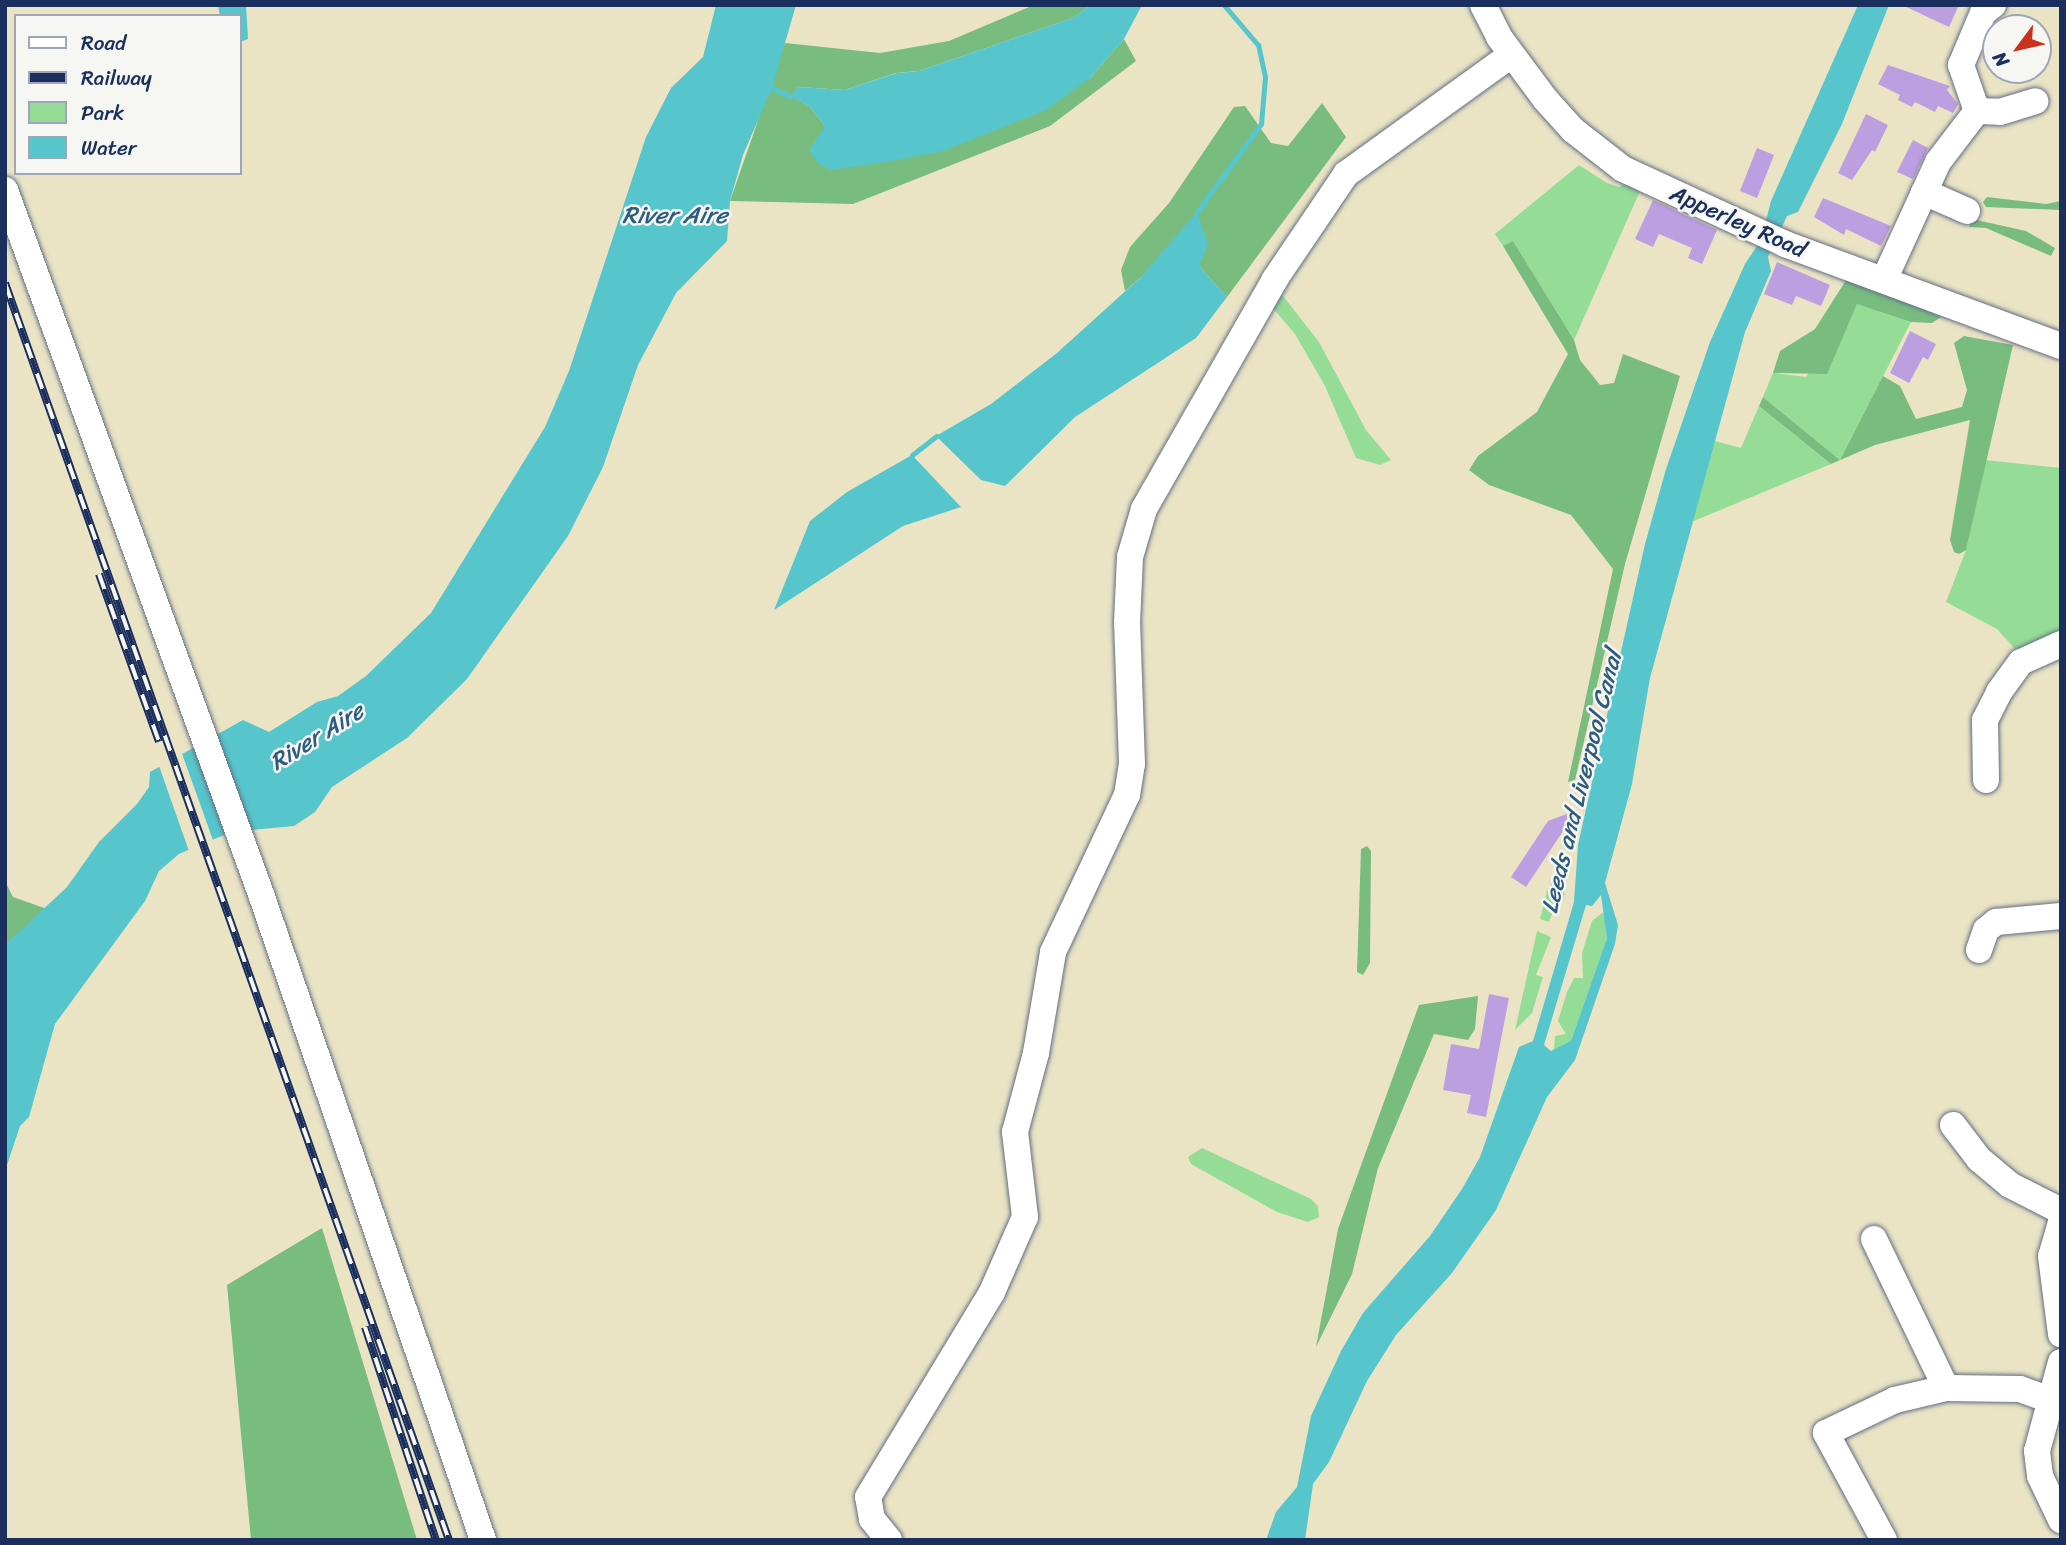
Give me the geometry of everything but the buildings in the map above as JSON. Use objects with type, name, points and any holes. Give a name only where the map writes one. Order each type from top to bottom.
[{"type":"street","name":"Apperley Road","points":[[1483,5],[1511,55],[1573,130],[1600,153],[1645,181],[1785,244],[2061,346]]},
{"type":"street","points":[[1977,111],[1961,65],[1983,13],[1993,5]]},
{"type":"street","points":[[889,1540],[872,1519],[868,1497],[992,1292],[1025,1217],[1015,1132],[1036,1053],[1053,952],[1127,795],[1132,764],[1127,623],[1130,557],[1144,509],[1275,279],[1346,174],[1511,55]]},
{"type":"street","points":[[1977,111],[2000,112],[2035,101]]},
{"type":"street","points":[[1884,280],[1938,162],[1977,111]]},
{"type":"street","points":[[5,190],[120,499],[261,894],[483,1540]]},
{"type":"street","points":[[1924,192],[1967,211]]},
{"type":"street","points":[[1986,780],[1985,720],[1998,692],[2021,662],[2061,643]]},
{"type":"street","points":[[1979,950],[1986,929],[1996,922],[2061,916]]},
{"type":"street","points":[[1953,1125],[1979,1158],[2010,1185],[2061,1211]]},
{"type":"street","points":[[2061,1222],[2051,1255],[2061,1334]]},
{"type":"street","points":[[1874,1240],[1946,1388]]},
{"type":"street","points":[[2061,1362],[2037,1451],[2040,1476],[2061,1520]]},
{"type":"street","points":[[1884,1540],[1826,1433],[1895,1400],[1946,1388],[2020,1390],[2051,1400]]},
{"type":"green space","points":[[1034,5],[1091,5],[1073,18],[919,71],[896,73],[845,90],[798,87],[791,96],[809,106],[825,126],[1090,78],[1124,39],[1136,61],[1050,126],[853,204],[730,201],[785,43],[880,53],[949,41]]},
{"type":"green space","points":[[1322,103],[1346,137],[1227,297],[1199,266],[1141,277],[1125,291],[1121,270],[1130,247],[1169,203],[1234,107],[1245,106],[1271,143],[1288,146]]},
{"type":"green space","points":[[1579,165],[1607,183],[1619,187],[1627,183],[1640,191],[1574,340],[1513,241],[1503,246],[1495,234]]},
{"type":"green space","points":[[1987,197],[2046,204],[2061,201],[2061,210],[1986,207],[1983,202]]},
{"type":"green space","points":[[1972,219],[2026,231],[2055,248],[2051,256],[1986,228],[1969,227]]},
{"type":"green space","points":[[1513,241],[1574,340],[1580,360],[1600,385],[1614,383],[1623,354],[1680,376],[1625,564],[1575,780],[1568,782],[1613,569],[1571,515],[1489,485],[1469,470],[1478,456],[1537,412],[1568,354],[1503,246]]},
{"type":"green space","points":[[1848,277],[1941,317],[1932,323],[1911,322],[1857,304],[1827,374],[1773,373],[1780,351],[1815,329]]},
{"type":"green space","points":[[1280,292],[1319,342],[1366,430],[1391,460],[1380,465],[1356,458],[1325,386],[1295,334],[1272,307]]},
{"type":"green space","points":[[1857,303],[1911,322],[1840,460],[1763,397],[1773,373],[1806,377]]},
{"type":"green space","points":[[1964,336],[2013,345],[1966,550],[1959,554],[1954,552],[1950,540],[1970,420],[1875,445],[1831,464],[1759,406],[1763,397],[1840,460],[1883,376],[1900,386],[1916,419],[1962,407],[1967,390],[1954,343]]},
{"type":"green space","points":[[1759,406],[1831,464],[1689,523],[1715,441],[1741,448]]},
{"type":"green space","points":[[1985,460],[2061,468],[2061,638],[2022,657],[1997,629],[1946,602],[1966,550]]},
{"type":"green space","points":[[1367,846],[1371,851],[1370,963],[1363,975],[1357,972],[1361,849]]},
{"type":"green space","points":[[1567,858],[1564,899],[1555,906],[1549,922],[1540,919],[1547,891]]},
{"type":"green space","points":[[5,881],[13,897],[47,909],[5,945]]},
{"type":"green space","points":[[1602,913],[1606,915],[1607,938],[1571,1042],[1554,1050],[1555,1036],[1566,1034],[1558,1021],[1567,992],[1574,978],[1583,978],[1582,953],[1592,921]]},
{"type":"green space","points":[[1537,931],[1551,937],[1536,975],[1543,977],[1532,1013],[1515,1030]]},
{"type":"green space","points":[[1478,996],[1475,1029],[1468,1040],[1434,1034],[1378,1168],[1352,1274],[1316,1347],[1338,1229],[1419,1005]]},
{"type":"green space","points":[[1202,1148],[1311,1199],[1318,1206],[1319,1217],[1308,1222],[1277,1212],[1191,1164],[1188,1157]]},
{"type":"green space","points":[[322,1228],[417,1540],[251,1540],[227,1285]]},
{"type":"water","points":[[218,5],[246,5],[248,39],[242,41],[242,14],[220,14]]},
{"type":"water","name":"River Aire","points":[[716,5],[796,5],[772,88],[743,155],[730,201],[727,241],[676,293],[638,365],[603,467],[568,536],[467,679],[407,738],[332,787],[315,812],[294,826],[231,832],[179,854],[159,871],[145,901],[55,1024],[29,1117],[20,1126],[5,1171],[5,945],[67,887],[99,842],[137,804],[149,787],[150,772],[243,720],[269,732],[317,702],[338,696],[366,676],[431,613],[545,427],[569,371],[646,137],[671,88],[703,57]]},
{"type":"water","points":[[1091,5],[1142,5],[1124,39],[1090,78],[1046,110],[943,151],[886,162],[831,170],[819,164],[809,150],[825,126],[809,106],[790,96],[798,87],[845,90],[897,73],[919,71],[1073,18]]},
{"type":"water","points":[[1858,5],[1889,5],[1842,124],[1798,212],[1787,216],[1768,257],[1771,271],[1745,332],[1650,678],[1632,784],[1605,883],[1618,925],[1615,944],[1575,1060],[1547,1097],[1496,1210],[1452,1273],[1396,1335],[1367,1381],[1329,1462],[1313,1484],[1305,1540],[1266,1540],[1276,1512],[1297,1487],[1311,1416],[1341,1351],[1363,1313],[1430,1236],[1462,1189],[1480,1157],[1519,1047],[1533,1041],[1574,902],[1578,845],[1645,544],[1666,469],[1710,342],[1745,264],[1761,240],[1771,201]],"holes":[[[1601,895],[1607,938],[1571,1041],[1551,1051],[1544,1045],[1586,905],[1592,906]]]},
{"type":"water","points":[[1197,212],[1208,244],[1199,266],[1227,297],[1196,338],[1075,417],[1005,486],[981,480],[936,436],[991,404],[1057,353],[1141,277]]},
{"type":"water","points":[[912,455],[961,507],[903,526],[774,610],[810,521],[847,492]]},
{"type":"pier","points":[[180,748],[214,843],[190,854],[158,763]]},
{"type":"waterway","points":[[1197,212],[1261,124],[1265,77],[1258,45],[1224,5]]},
{"type":"waterway","points":[[772,88],[790,96]]},
{"type":"waterway","points":[[912,455],[936,436]]},
{"type":"railway","points":[[5,283],[449,1540]]},
{"type":"railway","points":[[99,574],[159,742]]},
{"type":"railway","points":[[365,1327],[436,1540]]},
{"type":"water label","name":"Leeds and Liverpool Canal","points":[[1582,782]]}]
